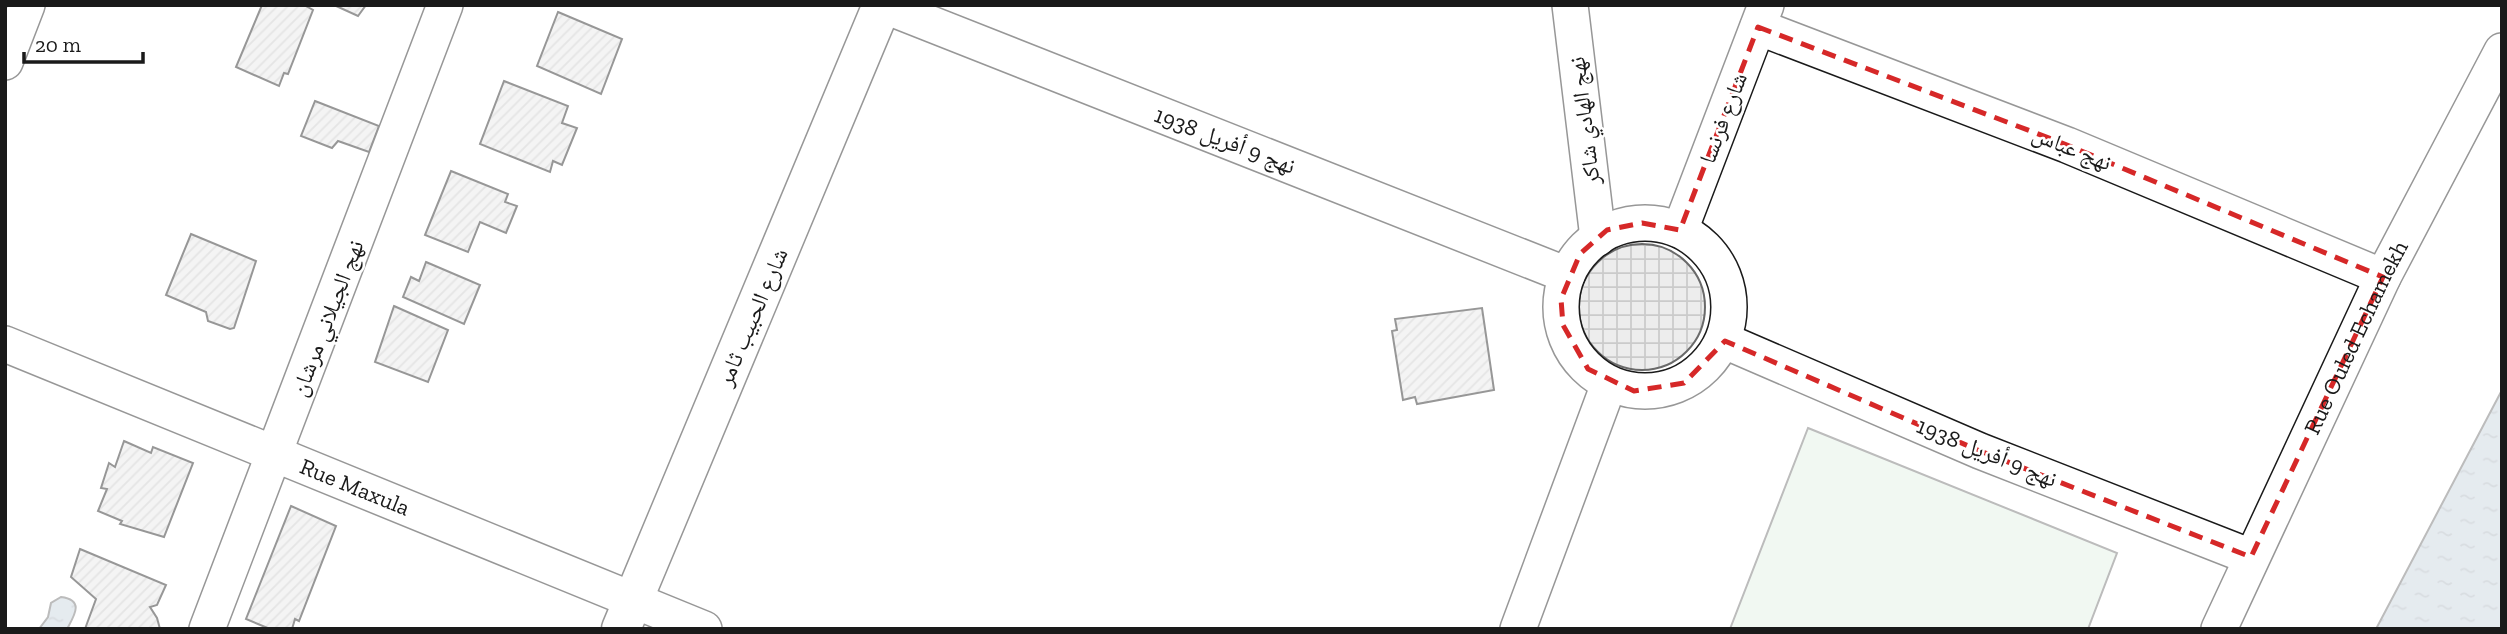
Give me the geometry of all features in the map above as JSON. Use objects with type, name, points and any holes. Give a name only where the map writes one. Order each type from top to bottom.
[{"type":"street","points":[[5,62],[27,5]]},
{"type":"street","name":"نهج الجيلاني مرشان","points":[[207,629],[445,5]]},
{"type":"street","name":"نهج 9 أفريل 1938","points":[[883,5],[1567,275]]},
{"type":"street","name":"شارع الحبيب ثامر","points":[[627,614],[883,5]]},
{"type":"street","name":"نهج الهادي شاكر","points":[[1570,5],[1598,238]]},
{"type":"street","name":"شارع فرنسا","points":[[1680,230],[1762,16]]},
{"type":"street","name":"نهج عباس","points":[[1762,16],[2383,277]]},
{"type":"street","name":"Rue Ouled Echamekh","points":[[2219,629],[2250,557],[2383,277],[2502,51]]},
{"type":"street","points":[[1642,223],[1680,230],[1703,246],[1717,263],[1726,282],[1729,304],[1725,341],[1704,367],[1684,383],[1659,391],[1634,391],[1609,384],[1588,369],[1572,349],[1563,325],[1561,299],[1567,275],[1580,254],[1598,238],[1607,230],[1642,223]]},
{"type":"street","name":"نهج 9 أفريل 1938","points":[[1725,341],[1980,450],[2250,557]]},
{"type":"street","name":"Rue Maxula","points":[[5,344],[275,455],[627,614],[704,629]]},
{"type":"street","points":[[1518,629],[1609,384]]},
{"type":"highlighted area","points":[[1758,27],[2067,145],[2383,277],[2251,557],[1980,451],[1725,341],[1684,383],[1634,391],[1588,369],[1563,325],[1561,299],[1580,254],[1607,230],[1642,223],[1680,230]]},
{"type":"green space","points":[[1808,428],[2117,553],[2088,629],[1730,629]]},
{"type":"shaded area","points":[[1642,244],[1666,249],[1687,262],[1700,283],[1705,307],[1700,331],[1687,352],[1666,365],[1642,370],[1618,365],[1597,352],[1584,331],[1579,307],[1584,283],[1597,262],[1618,249]]},
{"type":"water","points":[[2502,390],[2502,629],[2376,629]]},
{"type":"water","points":[[61,597],[73,601],[76,609],[67,629],[39,629],[48,617],[51,603]]},
{"type":"building","points":[[262,5],[304,5],[313,10],[288,74],[284,73],[279,86],[236,67]]},
{"type":"building","points":[[334,5],[366,5],[358,16]]},
{"type":"building","points":[[558,12],[622,39],[601,94],[537,66]]},
{"type":"building","points":[[504,81],[568,106],[562,123],[577,128],[562,165],[553,161],[550,172],[480,144]]},
{"type":"building","points":[[315,101],[379,126],[369,152],[338,141],[332,148],[301,136]]},
{"type":"building","points":[[451,171],[508,194],[505,202],[517,206],[506,233],[480,222],[468,252],[425,235]]},
{"type":"building","points":[[191,234],[256,261],[234,328],[208,321],[206,312],[166,295]]},
{"type":"building","points":[[426,262],[480,285],[464,324],[403,297],[411,277],[419,281]]},
{"type":"building","points":[[394,306],[448,330],[428,382],[375,362]]},
{"type":"building","points":[[1482,308],[1494,390],[1417,404],[1415,397],[1403,400],[1392,331],[1397,330],[1395,319]]},
{"type":"building","points":[[124,441],[151,453],[153,447],[193,463],[164,537],[120,524],[122,521],[98,511],[107,489],[101,488],[109,463],[115,467]]},
{"type":"building","points":[[291,506],[336,526],[299,621],[295,619],[292,629],[270,629],[246,619]]},
{"type":"building","points":[[80,549],[166,585],[157,605],[150,607],[160,629],[85,629],[96,599],[71,577]]}]
